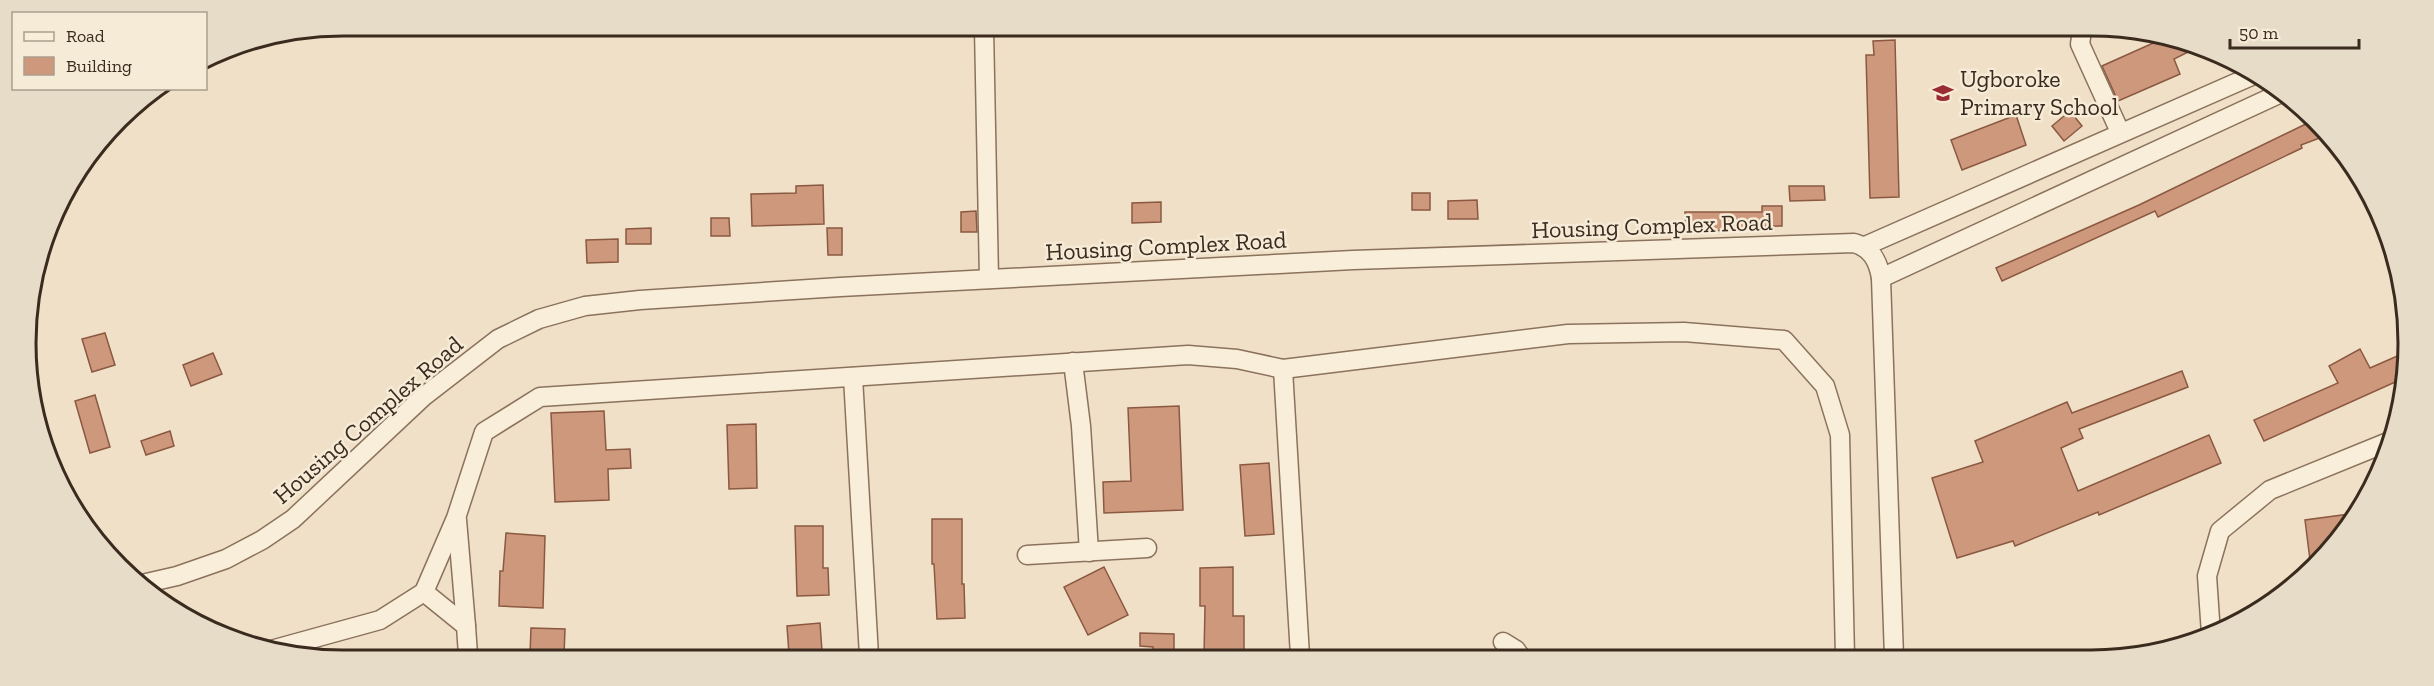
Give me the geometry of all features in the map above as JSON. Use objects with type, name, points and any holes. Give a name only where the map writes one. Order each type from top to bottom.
[{"type":"street","points":[[984,36],[989,279]]},
{"type":"street","points":[[2081,36],[2080,44],[2120,132]]},
{"type":"street","points":[[1893,650],[1881,278],[1874,256],[1865,246],[2246,78]]},
{"type":"street","points":[[1881,278],[2274,96]]},
{"type":"street","name":"Housing Complex Road","points":[[150,582],[177,576],[226,559],[278,530],[293,519],[423,397],[498,339],[538,319],[585,306],[640,300],[989,279],[1376,259],[1854,243],[1865,246]]},
{"type":"street","points":[[289,645],[380,620],[424,592],[456,518],[484,432],[540,397],[1188,355],[1237,359],[1283,369],[1568,334],[1684,332],[1784,340],[1825,386],[1840,435],[1845,650]]},
{"type":"street","points":[[1073,362],[1081,426],[1089,552]]},
{"type":"street","points":[[1283,369],[1300,650]]},
{"type":"street","points":[[853,377],[869,650]]},
{"type":"street","points":[[2210,626],[2207,576],[2220,531],[2270,490],[2381,445]]},
{"type":"street","points":[[456,518],[468,650]]},
{"type":"street","points":[[1027,555],[1147,548]]},
{"type":"street","points":[[424,592],[466,626]]},
{"type":"street","points":[[1503,642],[1516,650]]},
{"type":"building","points":[[1895,40],[1899,197],[1870,198],[1866,55],[1874,55],[1873,41]]},
{"type":"building","points":[[2154,43],[2189,52],[2174,59],[2180,74],[2118,101],[2102,66]]},
{"type":"building","points":[[2070,111],[2082,126],[2064,141],[2052,126]]},
{"type":"building","points":[[2016,115],[2026,145],[1962,170],[1951,140]]},
{"type":"building","points":[[2306,124],[2319,138],[2301,145],[2302,148],[2158,217],[2155,211],[2002,281],[1996,268],[2139,205]]},
{"type":"building","points":[[823,185],[824,224],[752,226],[751,194],[796,193],[796,186]]},
{"type":"building","points":[[1789,186],[1824,186],[1825,200],[1790,201]]},
{"type":"building","points":[[1412,193],[1430,193],[1430,210],[1412,210]]},
{"type":"building","points":[[1477,200],[1478,219],[1448,219],[1448,201]]},
{"type":"building","points":[[1161,202],[1161,222],[1132,223],[1132,203]]},
{"type":"building","points":[[1762,206],[1782,206],[1782,226],[1744,227],[1744,231],[1686,230],[1685,212],[1762,212]]},
{"type":"building","points":[[976,211],[977,232],[961,232],[961,212]]},
{"type":"building","points":[[711,218],[729,218],[730,236],[711,236]]},
{"type":"building","points":[[651,228],[651,244],[626,244],[626,229]]},
{"type":"building","points":[[827,228],[842,228],[842,255],[828,255]]},
{"type":"building","points":[[618,239],[618,262],[587,263],[586,240]]},
{"type":"building","points":[[105,333],[115,365],[92,372],[82,339]]},
{"type":"building","points":[[2360,349],[2370,368],[2397,356],[2395,382],[2264,441],[2254,420],[2338,383],[2329,366]]},
{"type":"building","points":[[213,353],[222,374],[191,386],[183,365]]},
{"type":"building","points":[[2182,371],[2188,387],[2079,429],[2083,438],[2061,448],[2078,491],[2209,435],[2221,463],[2099,515],[2098,512],[2015,546],[2013,541],[1957,558],[1932,478],[1983,462],[1975,441],[2067,402],[2072,413]]},
{"type":"building","points":[[95,395],[110,447],[90,453],[75,401]]},
{"type":"building","points":[[1179,406],[1183,510],[1104,513],[1103,482],[1131,481],[1128,408]]},
{"type":"building","points":[[604,411],[606,450],[630,449],[631,468],[608,469],[609,500],[555,502],[551,413]]},
{"type":"building","points":[[756,424],[757,488],[729,489],[727,425]]},
{"type":"building","points":[[170,431],[174,446],[146,455],[141,441]]},
{"type":"building","points":[[1269,463],[1274,534],[1245,536],[1240,465]]},
{"type":"building","points":[[2346,515],[2310,558],[2305,520]]},
{"type":"building","points":[[932,519],[962,519],[962,584],[964,584],[965,618],[937,619],[934,564],[932,564]]},
{"type":"building","points":[[795,526],[823,526],[823,568],[828,568],[829,595],[797,596]]},
{"type":"building","points":[[506,533],[545,536],[543,608],[499,606],[500,571],[503,571]]},
{"type":"building","points":[[1104,567],[1128,615],[1088,635],[1064,587]]},
{"type":"building","points":[[1233,567],[1233,616],[1244,616],[1244,650],[1204,650],[1205,606],[1200,606],[1200,568]]},
{"type":"building","points":[[820,623],[822,650],[789,650],[787,626]]},
{"type":"building","points":[[531,628],[565,629],[564,650],[530,650]]},
{"type":"building","points":[[1140,633],[1174,634],[1174,650],[1153,650],[1153,647],[1140,646]]},
{"type":"place","name":"Ugboroke Primary School","points":[[1943,93]]}]
